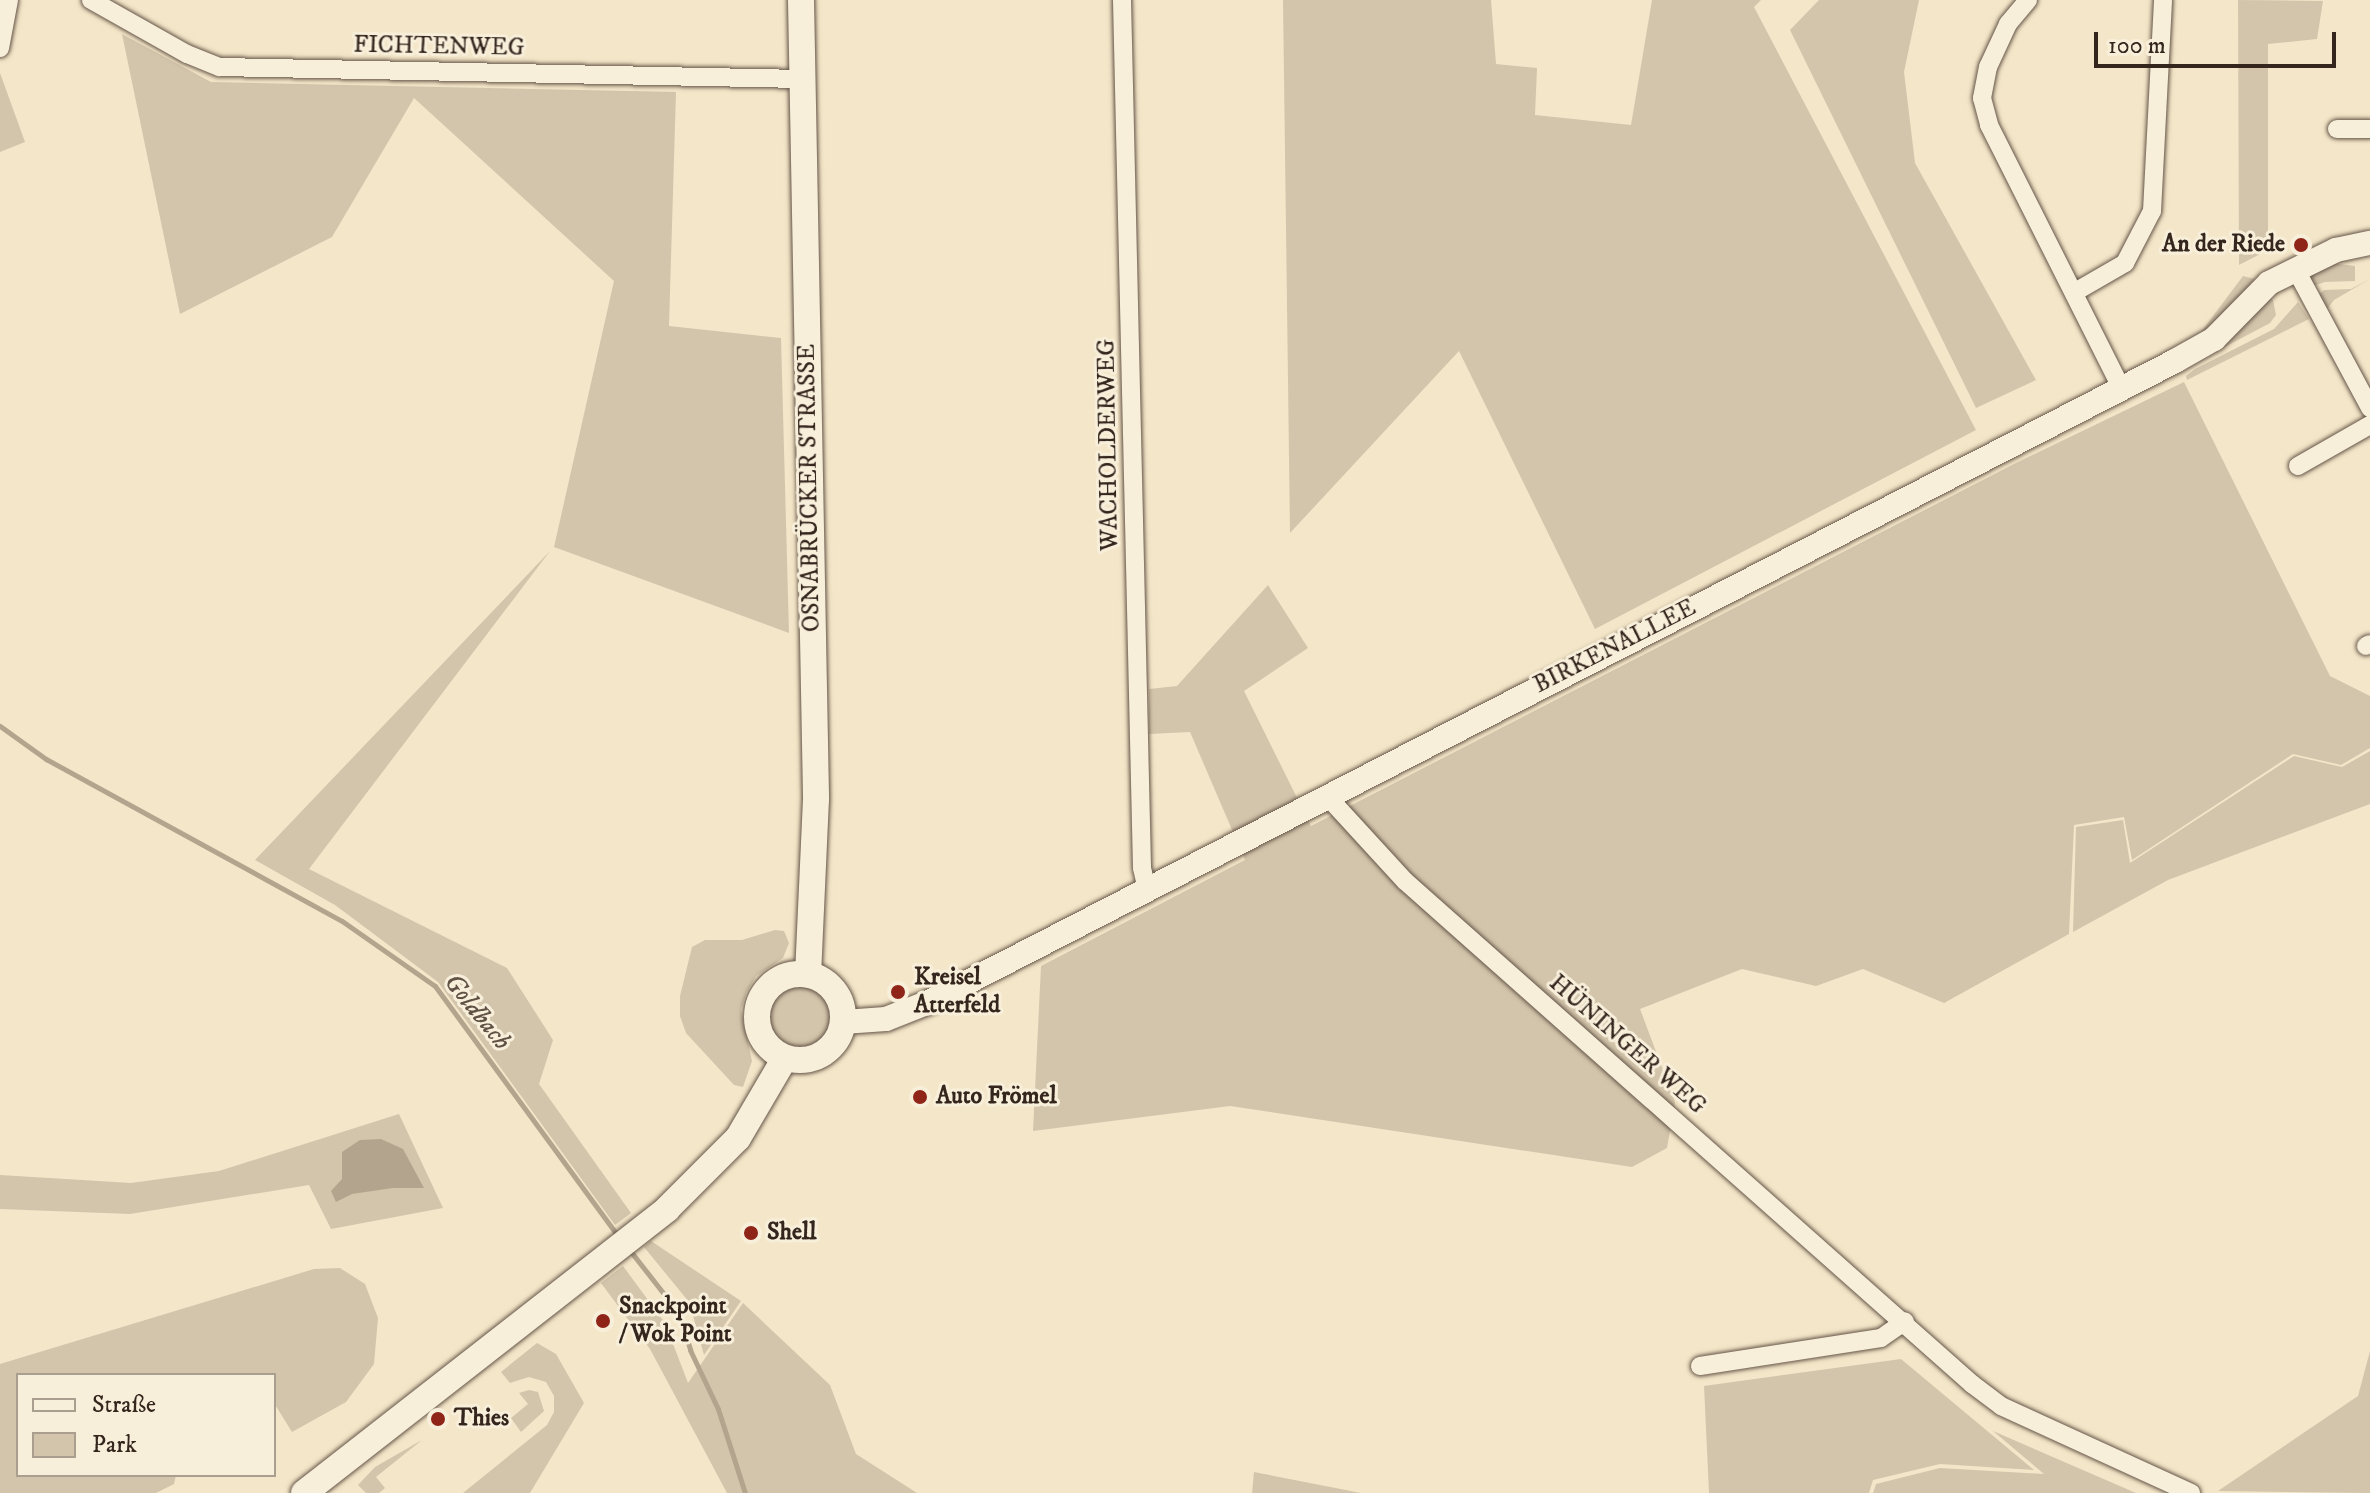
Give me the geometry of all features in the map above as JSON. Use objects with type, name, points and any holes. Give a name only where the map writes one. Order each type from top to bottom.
[{"type":"main road","name":"OSNABRÜCKER STRASSE","points":[[801,0],[816,799],[808,975]]},
{"type":"main road","points":[[808,975],[830,987],[842,1009],[843,1022],[832,1046],[822,1054],[810,1059],[782,1062],[759,1030],[759,1005],[764,993],[783,977],[808,975]]},
{"type":"main road","points":[[304,1493],[599,1263],[722,1157],[752,1117],[782,1062]]},
{"type":"street","points":[[0,48],[9,0]]},
{"type":"street","name":"FICHTENWEG","points":[[91,0],[187,54],[220,67],[803,79]]},
{"type":"street","name":"WACHOLDERWEG","points":[[1122,0],[1142,868],[1147,889]]},
{"type":"street","points":[[2028,0],[2008,24],[1988,67],[1982,98],[1989,125],[2121,387]]},
{"type":"street","points":[[2075,292],[2125,263],[2152,211],[2163,0]]},
{"type":"street","points":[[2337,129],[2370,129]]},
{"type":"street","name":"BIRKENALLEE","points":[[843,1022],[886,1019],[917,1007],[2214,339],[2269,283],[2336,250],[2370,243]]},
{"type":"street","points":[[2296,270],[2370,408]]},
{"type":"street","points":[[2298,466],[2370,425]]},
{"type":"street","name":"HÜNINGER WEG","points":[[1327,796],[1405,881],[2001,1406],[2191,1493]]},
{"type":"street","points":[[1700,1366],[1881,1338],[1905,1321]]},
{"type":"green space","points":[[1283,0],[1491,0],[1496,64],[1537,68],[1535,115],[1631,125],[1652,0],[1761,0],[1754,7],[1976,430],[1595,629],[1459,351],[1290,533]]},
{"type":"green space","points":[[1819,0],[1919,0],[1904,72],[1915,163],[2036,380],[1976,408],[1790,30]]},
{"type":"green space","points":[[2238,0],[2323,1],[2317,39],[2268,44],[2268,235],[2272,248],[2239,265]]},
{"type":"green space","points":[[122,34],[211,82],[676,92],[669,326],[781,338],[789,633],[554,547],[614,281],[414,98],[332,237],[180,314]]},
{"type":"green space","points":[[0,73],[25,142],[0,152]]},
{"type":"green space","points":[[2332,263],[2355,266],[2355,281],[2325,282],[2310,287],[2312,273]]},
{"type":"green space","points":[[2243,276],[2255,279],[2220,322],[2198,336]]},
{"type":"green space","points":[[2370,279],[2334,300],[2325,312],[2317,296],[2324,290],[2351,289]]},
{"type":"green space","points":[[2267,297],[2273,300],[2276,315],[2270,323],[2185,368]]},
{"type":"green space","points":[[2298,302],[2309,319],[2187,380],[2186,376],[2195,369],[2274,329]]},
{"type":"green space","points":[[2184,382],[2330,676],[2370,696],[2370,748],[2341,765],[2293,754],[2132,860],[2124,817],[2074,825],[2069,934],[1944,1003],[1863,969],[1816,986],[1742,969],[1640,1009],[1675,1102],[1667,1148],[1632,1167],[1230,1106],[1033,1131],[1041,966],[1245,860],[1190,732],[1149,734],[1149,689],[1177,686],[1268,585],[1308,648],[1244,691],[1311,826],[2014,464]]},
{"type":"green space","points":[[550,551],[309,869],[507,968],[553,1040],[539,1084],[631,1213],[615,1225],[438,982],[335,905],[255,860]]},
{"type":"green space","points":[[2370,751],[2370,804],[2168,880],[2073,932],[2076,827],[2123,820],[2130,863],[2294,756],[2342,767]]},
{"type":"green space","points":[[775,930],[784,931],[789,943],[783,958],[756,976],[746,993],[741,1010],[752,1061],[743,1087],[734,1085],[686,1033],[680,1016],[680,996],[692,947],[705,940],[742,940]]},
{"type":"green space","points":[[799,984],[822,993],[831,1016],[822,1039],[799,1048],[776,1039],[767,1016],[776,993]]},
{"type":"green space","points":[[399,1114],[443,1208],[331,1229],[309,1185],[130,1214],[0,1209],[0,1175],[131,1183],[219,1171]]},
{"type":"green space","points":[[651,1241],[741,1301],[704,1355],[689,1302],[644,1247]]},
{"type":"green space","points":[[623,1266],[665,1323],[688,1383],[743,1303],[830,1385],[856,1454],[917,1493],[727,1493],[650,1349],[601,1283]]},
{"type":"green space","points":[[340,1268],[365,1284],[378,1318],[374,1364],[346,1402],[292,1432],[276,1406],[276,1373],[16,1373],[16,1477],[176,1477],[174,1484],[156,1493],[0,1493],[0,1364],[314,1269]]},
{"type":"green space","points":[[537,1343],[556,1354],[584,1403],[530,1493],[463,1493],[547,1425],[554,1412],[554,1396],[546,1382],[529,1377],[510,1383],[501,1372]]},
{"type":"green space","points":[[2370,1351],[2370,1493],[2218,1491],[2358,1396]]},
{"type":"green space","points":[[1901,1359],[2034,1470],[1940,1464],[1873,1480],[1869,1493],[1709,1493],[1704,1386]]},
{"type":"green space","points":[[529,1390],[538,1392],[544,1411],[521,1432],[511,1418],[528,1404],[519,1393]]},
{"type":"green space","points":[[1993,1431],[2136,1493],[1873,1493],[1876,1484],[1940,1468],[2044,1474]]},
{"type":"green space","points":[[422,1440],[376,1477],[385,1488],[379,1493],[366,1493],[358,1485],[375,1467]]},
{"type":"green space","points":[[1254,1472],[1361,1493],[1252,1493]]},
{"type":"shaded area","points":[[381,1139],[403,1149],[424,1188],[393,1188],[352,1194],[336,1202],[331,1191],[342,1179],[342,1152],[360,1140]]},
{"type":"waterway","name":"Goldbach","points":[[0,726],[46,759],[342,921],[435,986],[619,1237]]},
{"type":"waterway","name":"Goldbach","points":[[628,1248],[678,1312],[690,1350],[718,1409],[745,1493]]},
{"type":"place","name":"An der Riede","points":[[2301,245]]},
{"type":"place","name":"Kreisel Atterfeld","points":[[898,992]]},
{"type":"place","name":"Auto Frömel","points":[[920,1097]]},
{"type":"place","name":"Shell","points":[[751,1233]]},
{"type":"place","name":"Snackpoint / Wok Point","points":[[603,1321]]},
{"type":"place","name":"Thies","points":[[438,1419]]}]
